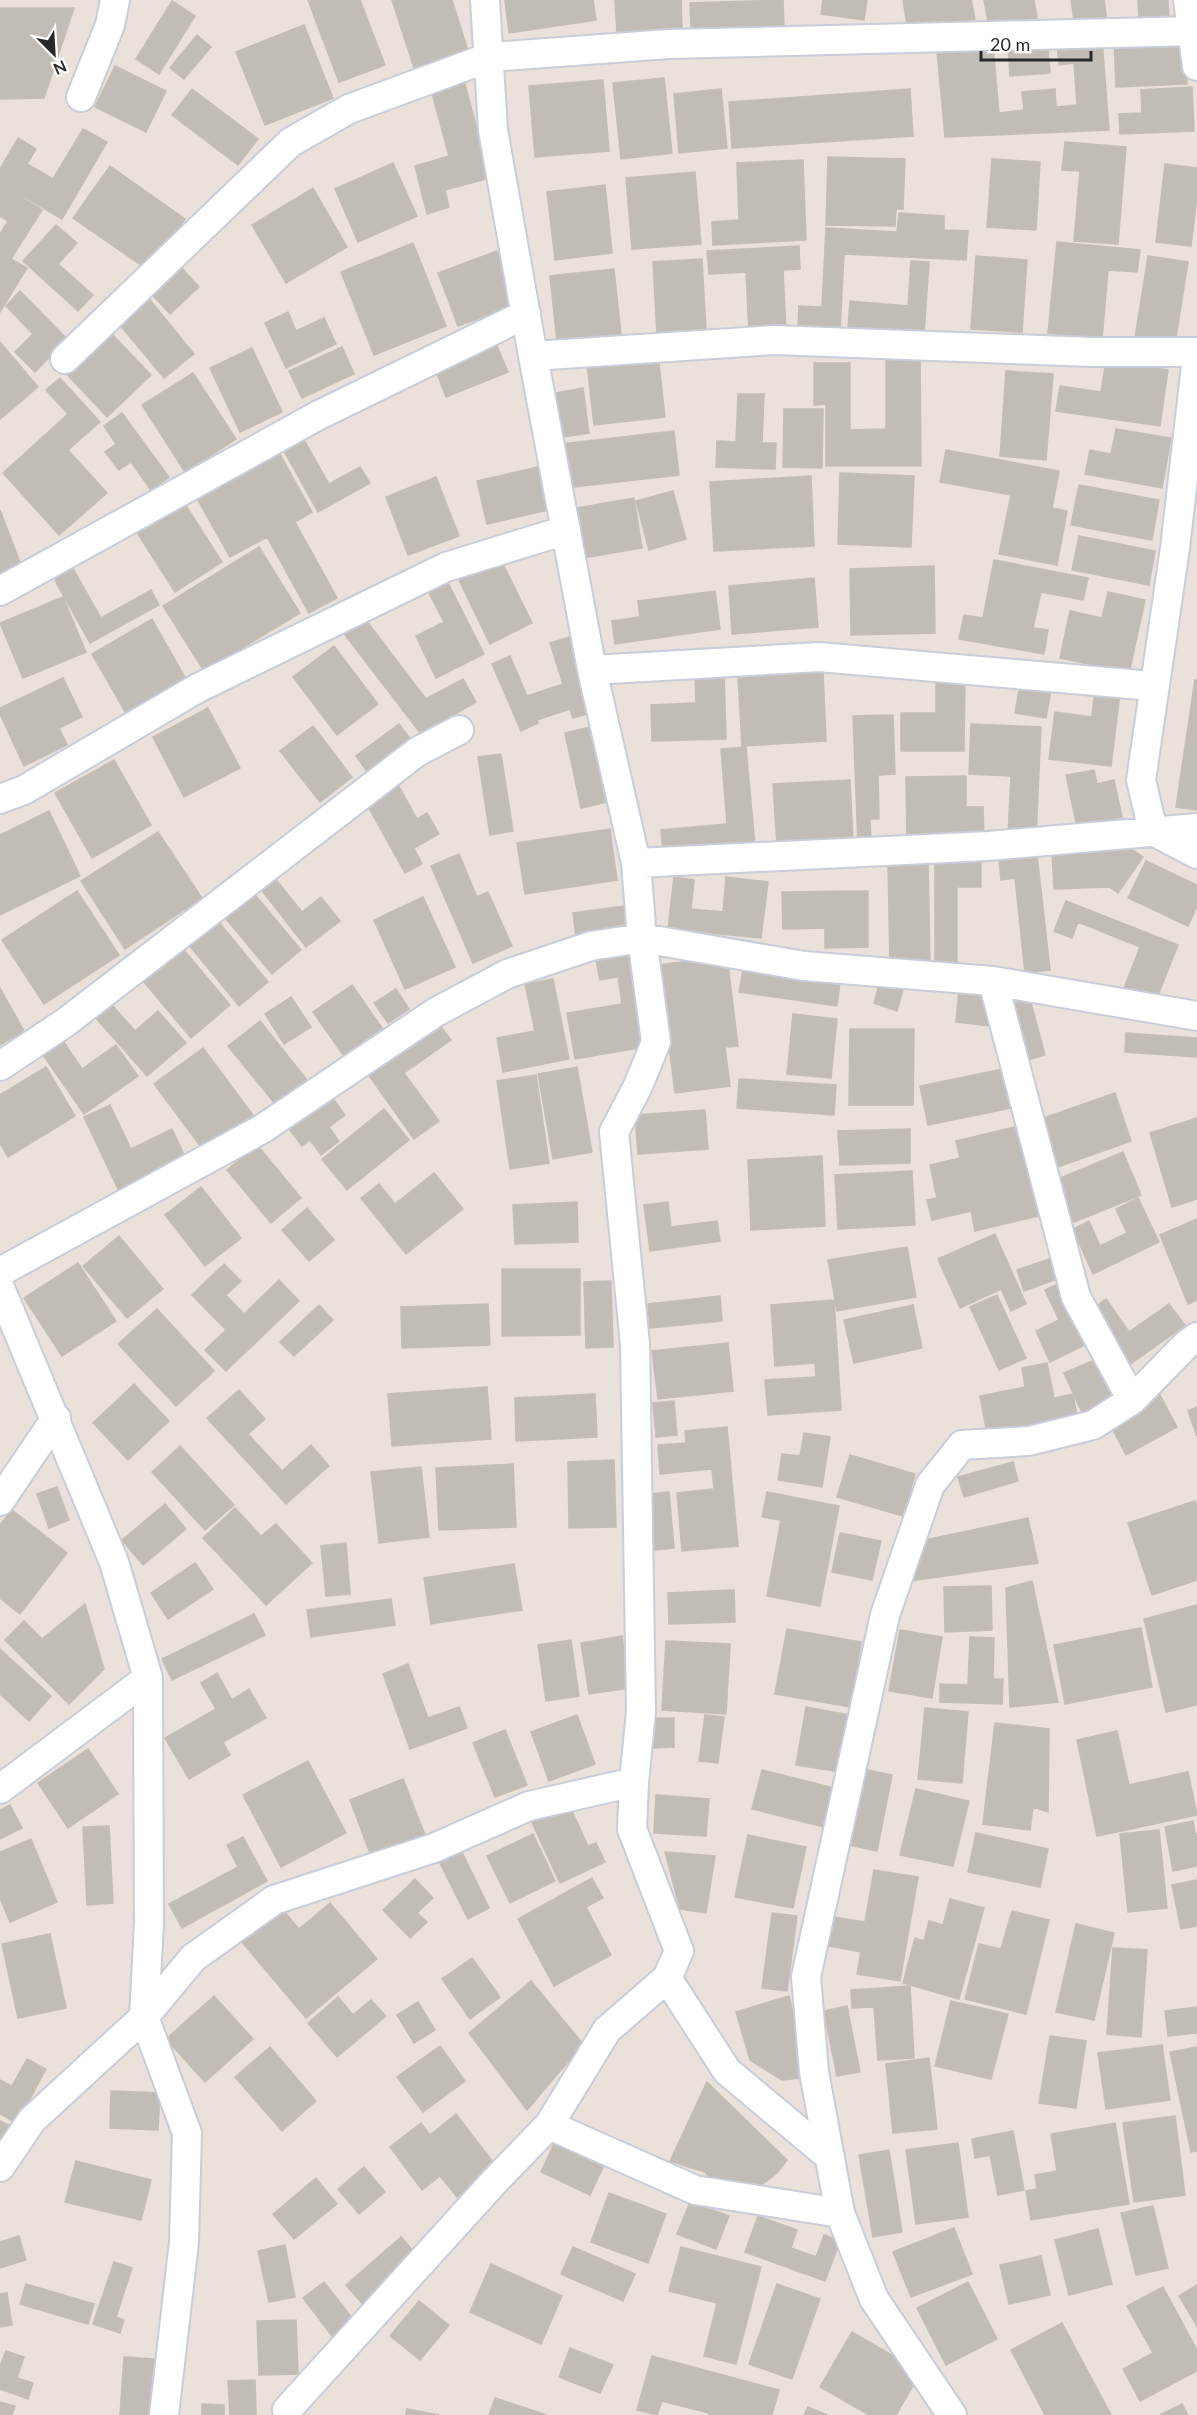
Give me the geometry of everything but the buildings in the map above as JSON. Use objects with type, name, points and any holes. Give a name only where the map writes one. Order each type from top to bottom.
[{"type":"street","points":[[81,97],[110,26],[115,0]]},
{"type":"street","points":[[286,2410],[493,2183],[549,2125],[607,2030],[667,1978],[679,1951],[632,1829],[641,1712],[635,1344],[614,1132],[638,1086],[656,1042],[642,938],[636,863],[592,670],[532,356],[493,130],[485,0]]},
{"type":"street","points":[[1188,0],[1197,66]]},
{"type":"street","points":[[65,359],[291,142],[349,109],[490,57],[669,44],[1193,31]]},
{"type":"street","points":[[0,591],[317,416],[526,314]]},
{"type":"street","points":[[532,356],[774,340],[1092,352],[1197,351]]},
{"type":"street","points":[[1197,357],[1186,549],[1153,686],[1141,780],[1153,831],[1197,854]]},
{"type":"street","points":[[0,799],[24,790],[198,688],[446,567],[566,530]]},
{"type":"street","points":[[592,670],[819,657],[1153,686]]},
{"type":"street","points":[[0,1066],[66,1022],[417,752],[459,730]]},
{"type":"street","points":[[636,863],[988,846],[1197,828]]},
{"type":"street","points":[[0,1272],[262,1129],[436,1012],[507,974],[591,946],[642,938],[804,966],[993,981],[1197,1016]]},
{"type":"street","points":[[993,981],[1076,1297],[1132,1400]]},
{"type":"street","points":[[0,1288],[114,1562],[148,1678],[149,1923],[144,2017],[187,2133],[184,2242],[164,2415]]},
{"type":"street","points":[[952,2415],[874,2299],[840,2213],[814,2072],[806,1977],[885,1615],[930,1485],[962,1445],[1029,1441],[1094,1425],[1132,1400],[1186,1345],[1197,1337]]},
{"type":"street","points":[[0,1501],[56,1418]]},
{"type":"street","points":[[0,1790],[148,1678]]},
{"type":"street","points":[[0,2168],[32,2120],[144,2017],[193,1958],[274,1900],[434,1848],[529,1806],[634,1782]]},
{"type":"street","points":[[667,1978],[727,2072],[830,2157]]},
{"type":"street","points":[[549,2125],[695,2190],[840,2213]]}]
